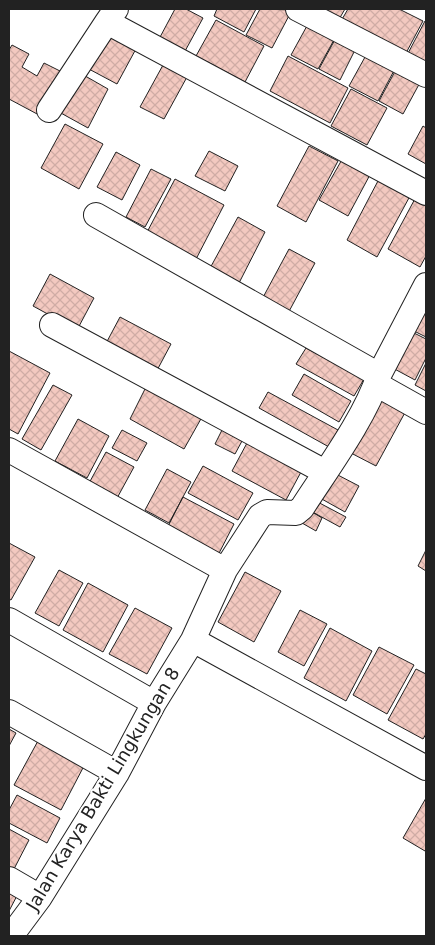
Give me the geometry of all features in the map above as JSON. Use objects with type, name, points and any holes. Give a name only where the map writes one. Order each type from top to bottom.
[{"type":"street","points":[[298,9],[426,75]]},
{"type":"street","points":[[49,110],[112,15],[426,193]]},
{"type":"street","points":[[96,215],[378,380],[426,412]]},
{"type":"street","points":[[52,325],[325,472],[378,380],[426,286]]},
{"type":"street","points":[[9,450],[225,570]]},
{"type":"street","name":"Jalan Karya Bakti Lingkungan 8","points":[[11,936],[40,897],[117,772],[154,703],[193,640],[225,570],[260,516],[267,512],[296,513],[302,508],[325,472]]},
{"type":"street","points":[[9,620],[154,703]]},
{"type":"street","points":[[193,640],[426,768]]},
{"type":"street","points":[[9,712],[117,772]]},
{"type":"street","points":[[9,880],[40,897]]},
{"type":"building","points":[[175,9],[186,9],[203,18],[184,53],[159,39]]},
{"type":"building","points":[[217,9],[256,9],[244,32],[214,16]]},
{"type":"building","points":[[260,9],[292,10],[272,48],[246,35]]},
{"type":"building","points":[[317,9],[345,9],[338,21]]},
{"type":"building","points":[[348,9],[399,9],[423,21],[405,55],[341,21]]},
{"type":"building","points":[[216,20],[264,46],[245,82],[196,56]]},
{"type":"building","points":[[426,22],[426,68],[406,57]]},
{"type":"building","points":[[308,24],[335,38],[318,69],[291,55]]},
{"type":"building","points":[[106,31],[137,47],[117,84],[87,68]]},
{"type":"building","points":[[338,34],[358,44],[340,80],[319,69]]},
{"type":"building","points":[[12,45],[29,54],[22,67],[37,76],[44,63],[62,72],[39,115],[9,99],[9,50]]},
{"type":"building","points":[[370,48],[398,63],[378,101],[349,86]]},
{"type":"building","points":[[288,56],[348,88],[330,123],[270,91]]},
{"type":"building","points":[[399,64],[423,77],[403,114],[379,101]]},
{"type":"building","points":[[163,65],[187,77],[164,119],[140,107]]},
{"type":"building","points":[[80,73],[108,89],[88,128],[59,112]]},
{"type":"building","points":[[351,89],[387,108],[367,145],[331,126]]},
{"type":"building","points":[[65,124],[103,144],[79,189],[41,168]]},
{"type":"building","points":[[423,126],[426,128],[426,164],[408,154]]},
{"type":"building","points":[[309,146],[338,161],[306,222],[277,206]]},
{"type":"building","points":[[209,151],[238,166],[225,191],[195,176]]},
{"type":"building","points":[[116,152],[140,165],[122,200],[97,187]]},
{"type":"building","points":[[344,156],[372,171],[348,216],[319,200]]},
{"type":"building","points":[[151,169],[171,179],[145,227],[126,217]]},
{"type":"building","points":[[175,179],[224,205],[194,263],[145,236]]},
{"type":"building","points":[[379,179],[410,196],[377,257],[347,240]]},
{"type":"building","points":[[417,195],[426,200],[426,256],[420,267],[388,249]]},
{"type":"building","points":[[238,217],[265,232],[238,285],[209,270]]},
{"type":"building","points":[[289,249],[315,263],[286,317],[260,303]]},
{"type":"building","points":[[50,274],[94,298],[77,330],[33,306]]},
{"type":"building","points":[[426,299],[426,337],[410,329]]},
{"type":"building","points":[[120,317],[171,344],[154,376],[103,349]]},
{"type":"building","points":[[408,330],[426,339],[426,358],[415,380],[389,366]]},
{"type":"building","points":[[306,348],[364,379],[354,396],[296,364]]},
{"type":"building","points":[[9,351],[50,373],[18,434],[9,429]]},
{"type":"building","points":[[426,363],[426,391],[415,385]]},
{"type":"building","points":[[304,374],[351,401],[339,422],[292,395]]},
{"type":"building","points":[[53,385],[72,395],[41,450],[22,439]]},
{"type":"building","points":[[146,387],[202,417],[184,449],[130,419]]},
{"type":"building","points":[[268,392],[338,430],[329,447],[259,408]]},
{"type":"building","points":[[381,393],[408,407],[376,466],[349,452]]},
{"type":"building","points":[[78,419],[109,436],[87,478],[55,461]]},
{"type":"building","points":[[122,430],[147,443],[137,461],[112,448]]},
{"type":"building","points":[[222,430],[242,441],[235,454],[215,444]]},
{"type":"building","points":[[247,443],[301,472],[286,500],[232,471]]},
{"type":"building","points":[[106,452],[134,467],[116,500],[88,485]]},
{"type":"building","points":[[203,466],[253,493],[238,520],[188,493]]},
{"type":"building","points":[[167,469],[191,482],[169,523],[145,510]]},
{"type":"building","points":[[334,473],[359,486],[345,512],[320,498]]},
{"type":"building","points":[[183,497],[234,524],[215,561],[164,534]]},
{"type":"building","points":[[312,499],[346,517],[340,527],[307,509]]},
{"type":"building","points":[[309,510],[322,518],[316,531],[302,523]]},
{"type":"building","points":[[9,543],[35,557],[11,600],[9,599]]},
{"type":"building","points":[[426,550],[426,571],[418,566]]},
{"type":"building","points":[[59,570],[83,583],[59,626],[35,613]]},
{"type":"building","points":[[245,572],[281,591],[254,642],[218,622]]},
{"type":"building","points":[[88,583],[128,605],[103,652],[63,630]]},
{"type":"building","points":[[135,608],[172,628],[147,674],[109,654]]},
{"type":"building","points":[[300,610],[327,624],[304,666],[278,652]]},
{"type":"building","points":[[330,628],[372,651],[346,701],[304,678]]},
{"type":"building","points":[[379,647],[414,665],[387,714],[353,695]]},
{"type":"building","points":[[416,669],[426,674],[426,734],[423,739],[388,720]]},
{"type":"building","points":[[9,729],[16,733],[9,746]]},
{"type":"building","points":[[39,739],[85,764],[61,810],[14,785]]},
{"type":"building","points":[[17,795],[60,818],[47,843],[9,823],[9,810]]},
{"type":"building","points":[[426,798],[426,849],[425,851],[403,838]]},
{"type":"building","points":[[9,829],[29,840],[14,869],[9,867]]},
{"type":"building","points":[[9,884],[20,890],[9,911]]}]
